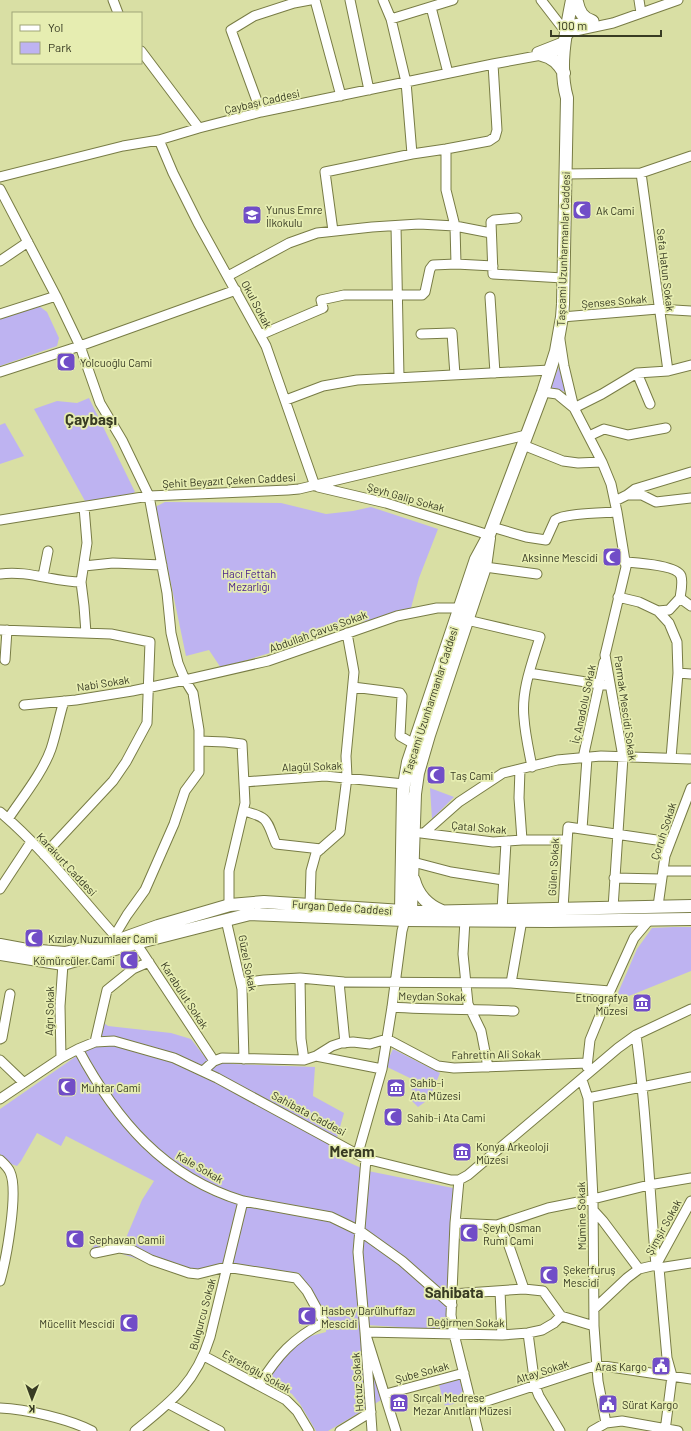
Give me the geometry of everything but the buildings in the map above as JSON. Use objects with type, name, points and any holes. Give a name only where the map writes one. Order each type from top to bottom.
[{"type":"main road","points":[[567,98],[570,88],[568,35],[575,1]]},
{"type":"main road","points":[[575,1],[582,15],[592,21]]},
{"type":"main road","name":"Taşcami Uzunharmanlar Caddesi","points":[[406,914],[404,784],[414,744],[476,559],[490,531],[543,392],[550,370],[562,317],[567,98],[564,85],[564,73],[568,35]]},
{"type":"main road","points":[[537,56],[548,56],[555,61],[564,73]]},
{"type":"main road","name":"Taşcami Uzunharmanlar Caddesi","points":[[406,914],[413,862],[419,832],[415,794],[421,761],[485,567],[490,531]]},
{"type":"main road","points":[[412,875],[416,888],[423,899],[432,906],[443,911]]},
{"type":"main road","name":"Furgan Dede Caddesi","points":[[0,945],[27,950],[65,953],[228,906],[264,902],[465,920],[550,921],[691,919]]},
{"type":"main road","name":"Furgan Dede Caddesi","points":[[0,954],[63,964],[136,943],[250,914],[406,914],[443,911],[691,906]]},
{"type":"street","points":[[113,0],[118,12]]},
{"type":"street","points":[[261,112],[231,30],[254,16],[294,3],[310,0]]},
{"type":"street","points":[[315,0],[341,96]]},
{"type":"street","points":[[350,0],[368,90]]},
{"type":"street","points":[[383,0],[391,19],[406,82],[412,154]]},
{"type":"street","points":[[391,19],[453,0]]},
{"type":"street","points":[[541,0],[568,35]]},
{"type":"street","points":[[639,0],[641,13]]},
{"type":"street","points":[[568,35],[613,23],[678,0]]},
{"type":"street","points":[[430,7],[448,73]]},
{"type":"street","points":[[568,35],[592,21],[641,13]]},
{"type":"street","name":"Çaybaşı Caddesi","points":[[0,177],[123,146],[159,140],[261,112],[537,56],[537,52],[568,35]]},
{"type":"street","points":[[142,52],[199,128]]},
{"type":"street","points":[[333,231],[325,172],[412,154],[489,141],[495,137],[497,130],[493,64]]},
{"type":"street","name":"Okul Sokak","points":[[159,140],[173,173],[198,223],[266,346],[315,486]]},
{"type":"street","points":[[446,149],[446,190],[455,226],[456,264]]},
{"type":"street","points":[[565,174],[641,173],[691,156]]},
{"type":"street","name":"Sefa Hatun Sokak","points":[[641,173],[658,309],[668,370]]},
{"type":"street","points":[[0,189],[56,296],[80,346],[100,403],[122,440],[149,496],[167,593],[171,633],[178,663],[185,680],[193,693],[199,730],[199,772],[185,791],[174,824],[145,890],[127,915],[117,937]]},
{"type":"street","points":[[517,218],[494,220],[491,222],[493,274],[563,278]]},
{"type":"street","points":[[228,276],[289,243],[317,233],[419,224],[455,226],[492,233]]},
{"type":"street","points":[[396,226],[396,295],[400,377]]},
{"type":"street","points":[[0,261],[28,242]]},
{"type":"street","points":[[260,335],[323,308],[321,300],[344,295],[422,294],[425,292],[430,269],[433,265],[456,264],[492,266]]},
{"type":"street","points":[[0,372],[80,346],[236,290]]},
{"type":"street","points":[[0,314],[56,296]]},
{"type":"street","points":[[490,297],[495,373]]},
{"type":"street","name":"Şenses Sokak","points":[[562,317],[658,309],[691,311]]},
{"type":"street","name":"Parmak Mescidi Sokak","points":[[559,333],[564,366],[574,408],[609,477],[615,501],[625,562],[625,573],[605,655],[623,757],[613,908]]},
{"type":"street","points":[[421,334],[452,334],[455,375]]},
{"type":"street","points":[[543,392],[557,394],[574,408],[602,394],[637,373],[668,370],[691,365]]},
{"type":"street","points":[[286,400],[323,386],[356,380],[550,370]]},
{"type":"street","points":[[637,373],[650,404]]},
{"type":"street","points":[[589,436],[604,429],[628,435],[666,428]]},
{"type":"street","points":[[525,440],[563,461],[578,464],[602,462]]},
{"type":"street","name":"Şehit Beyazıt Çeken Caddesi","points":[[0,520],[149,496],[288,490],[315,486],[525,440]]},
{"type":"street","points":[[615,501],[635,489],[691,472]]},
{"type":"street","name":"Şeyh Galip Sokak","points":[[315,486],[392,504],[490,531],[546,540],[557,518],[617,512]]},
{"type":"street","points":[[627,495],[642,495],[656,502],[691,498]]},
{"type":"street","points":[[84,507],[87,543],[81,582],[86,633]]},
{"type":"street","points":[[43,576],[48,551]]},
{"type":"street","points":[[625,562],[664,566],[679,573],[681,576],[682,586],[680,598],[669,610],[658,611]]},
{"type":"street","points":[[84,566],[113,563],[162,565]]},
{"type":"street","points":[[485,567],[537,574]]},
{"type":"street","points":[[0,574],[10,573],[43,576],[71,582],[81,582]]},
{"type":"street","points":[[618,597],[639,602],[658,611],[669,623],[678,642],[678,673],[670,758]]},
{"type":"street","points":[[680,598],[691,606]]},
{"type":"street","name":"Abdullah Çavuş Sokak","points":[[185,680],[268,662],[397,616],[437,608],[459,608]]},
{"type":"street","points":[[467,620],[540,637],[525,696],[524,718],[532,767]]},
{"type":"street","points":[[5,660],[3,630],[111,634],[150,642],[147,723],[126,762],[113,781],[44,855]]},
{"type":"street","points":[[310,905],[311,871],[316,853],[340,832],[347,777],[346,756],[354,672],[347,633]]},
{"type":"street","name":"İç Anadolu Sokak","points":[[582,829],[585,758],[605,655]]},
{"type":"street","points":[[530,673],[610,686]]},
{"type":"street","points":[[678,673],[691,674]]},
{"type":"street","name":"Nabi Sokak","points":[[24,705],[64,701],[148,688],[185,680]]},
{"type":"street","points":[[352,687],[400,693],[402,696],[400,736],[414,744]]},
{"type":"street","points":[[8,818],[43,765],[51,750],[57,720],[64,701]]},
{"type":"street","points":[[199,741],[242,744],[245,803],[229,871],[228,906]]},
{"type":"street","points":[[419,832],[467,796],[503,773],[557,760],[623,757],[691,759]]},
{"type":"street","points":[[520,769],[519,798],[522,840]]},
{"type":"street","name":"Alagül Sokak","points":[[244,782],[325,776],[347,777],[404,784]]},
{"type":"street","name":"Çoruh Sokak","points":[[658,906],[665,856],[691,788]]},
{"type":"street","points":[[244,811],[261,816],[267,820],[276,844],[321,849]]},
{"type":"street","name":"Karakurt Caddesi","points":[[0,812],[8,818],[71,883],[117,937]]},
{"type":"street","name":"Gülen Sokak","points":[[563,909],[566,840],[568,827],[582,829]]},
{"type":"street","points":[[582,829],[670,842]]},
{"type":"street","name":"Çatal Sokak","points":[[419,832],[480,841],[506,842],[522,840],[566,840]]},
{"type":"street","points":[[0,889],[31,842]]},
{"type":"street","points":[[502,910],[506,842]]},
{"type":"street","points":[[413,862],[451,872],[504,880]]},
{"type":"street","points":[[614,878],[662,875],[691,871]]},
{"type":"street","name":"Taşcami Uzunharmanlar Caddesi","points":[[358,1153],[382,1069],[396,982],[402,931],[406,914]]},
{"type":"street","name":"Güzel Sokak","points":[[226,920],[242,989],[244,1059]]},
{"type":"street","points":[[465,920],[463,954],[468,1004],[481,1031],[488,1067]]},
{"type":"street","points":[[511,983],[522,920]]},
{"type":"street","name":"Mümine Sokak","points":[[606,1423],[598,1381],[594,1326],[593,1199],[588,1098],[585,1077],[590,1040],[610,991],[634,938],[650,920]]},
{"type":"street","name":"Karabulut Sokak","points":[[136,943],[214,1061]]},
{"type":"street","points":[[95,1042],[107,990],[133,969],[149,962]]},
{"type":"street","name":"Ağrı Sokak","points":[[61,1058],[60,1006],[63,964]]},
{"type":"street","points":[[241,983],[300,978],[339,982],[511,983],[610,991]]},
{"type":"street","points":[[300,978],[301,1039],[304,1060]]},
{"type":"street","points":[[339,982],[345,1043]]},
{"type":"street","points":[[0,1040],[2,1038],[10,994]]},
{"type":"street","name":"Meydan Sokak","points":[[392,1007],[424,1009],[471,1008],[514,1011]]},
{"type":"street","points":[[478,1431],[454,1334],[452,1315],[455,1223],[459,1180],[468,1175],[618,1048],[636,1035],[691,1009]]},
{"type":"street","points":[[636,1035],[643,1087],[649,1185],[657,1267],[667,1358],[672,1376],[665,1430]]},
{"type":"street","points":[[203,1071],[214,1061],[222,1058],[304,1060],[316,1056],[332,1046],[345,1043],[370,1044],[387,1039]]},
{"type":"street","name":"Fahrettin Ali Sokak","points":[[387,1039],[438,1066],[454,1068],[587,1063]]},
{"type":"street","name":"Sahibata Caddesi","points":[[0,1099],[61,1058],[95,1042],[108,1041],[121,1043],[174,1058],[203,1071],[366,1158],[451,1180],[459,1180]]},
{"type":"street","name":"Kale Sokak","points":[[78,1050],[106,1096],[128,1125],[147,1146],[168,1163],[196,1181],[229,1197],[243,1201],[331,1217],[360,1231],[402,1260],[452,1305]]},
{"type":"street","points":[[316,1056],[382,1069]]},
{"type":"street","points":[[0,1060],[24,1083]]},
{"type":"street","points":[[588,1098],[691,1077]]},
{"type":"street","points":[[366,1158],[359,1262],[365,1332],[386,1394],[396,1431]]},
{"type":"street","points":[[0,1160],[10,1171],[12,1186],[8,1246],[0,1281]]},
{"type":"street","points":[[455,1223],[497,1226],[548,1208],[593,1199],[649,1185],[691,1178]]},
{"type":"street","name":"Şimşir Sokak","points":[[657,1267],[691,1200]]},
{"type":"street","name":"Bulgurcu Sokak","points":[[135,1431],[169,1404],[189,1382],[204,1356],[243,1201]]},
{"type":"street","points":[[593,1210],[639,1269]]},
{"type":"street","points":[[497,1226],[508,1244],[524,1290]]},
{"type":"street","points":[[95,1253],[119,1248],[132,1250],[151,1260],[189,1273],[198,1274],[226,1267],[296,1278],[307,1291],[324,1322],[303,1334],[285,1349],[270,1367],[259,1385]]},
{"type":"street","points":[[594,1309],[627,1278],[639,1269],[691,1263]]},
{"type":"street","points":[[452,1294],[524,1290],[543,1291],[561,1316],[594,1326]]},
{"type":"street","points":[[500,1291],[502,1335]]},
{"type":"street","name":"Değirmen Sokak","points":[[365,1332],[502,1335],[528,1333],[542,1330],[554,1323],[561,1316]]},
{"type":"street","name":"Hotuz Sokak","points":[[365,1332],[372,1431]]},
{"type":"street","points":[[528,1333],[535,1386],[539,1396],[560,1431]]},
{"type":"street","name":"Eşrefoğlu Sokak","points":[[204,1356],[290,1403],[309,1431]]},
{"type":"street","points":[[597,1366],[691,1379]]},
{"type":"street","name":"Altay Sokak","points":[[472,1406],[597,1366]]},
{"type":"street","name":"Şube Sokak","points":[[386,1394],[464,1373]]},
{"type":"street","points":[[169,1404],[220,1431]]},
{"type":"street","points":[[0,1408],[47,1416],[77,1424],[92,1431]]},
{"type":"street","points":[[340,1431],[371,1412]]},
{"type":"street","points":[[592,1431],[606,1423],[622,1421],[665,1430],[678,1431]]},
{"type":"green space","points":[[39,306],[47,312],[59,338],[57,346],[0,366],[0,319]]},
{"type":"green space","points":[[561,362],[566,392],[550,388]]},
{"type":"green space","points":[[89,398],[135,492],[123,498],[85,501],[34,409],[57,401],[77,403]]},
{"type":"green space","points":[[5,423],[24,456],[0,464],[0,425]]},
{"type":"green space","name":"Hacı Fettah Mezarlığı","points":[[165,502],[281,503],[326,514],[371,507],[438,529],[419,578],[411,608],[390,616],[361,622],[353,621],[320,631],[276,651],[221,668],[209,650],[186,656],[155,507]]},
{"type":"green space","points":[[430,788],[454,797],[432,819]]},
{"type":"green space","points":[[691,927],[691,971],[614,1002],[637,949],[652,928]]},
{"type":"green space","points":[[104,1023],[108,1026],[171,1033],[191,1039],[204,1056],[233,1064],[315,1067],[313,1096],[344,1113],[332,1155],[368,1171],[453,1188],[446,1330],[367,1325],[388,1396],[328,1431],[316,1431],[300,1404],[292,1394],[268,1380],[281,1356],[300,1339],[326,1332],[327,1316],[299,1273],[235,1264],[217,1275],[193,1277],[119,1253],[90,1253],[92,1248],[100,1242],[126,1238],[142,1200],[154,1181],[66,1136],[61,1146],[37,1133],[17,1166],[11,1164],[0,1154],[0,1109],[78,1055],[96,1045]]},
{"type":"green space","points":[[393,1049],[440,1073],[429,1099],[418,1107],[410,1099],[414,1080],[385,1066]]},
{"type":"green space","points":[[458,1372],[465,1401],[445,1406],[437,1378]]},
{"type":"place","name":"Ak Cami","points":[[582,210]]},
{"type":"place","name":"Yunus Emre İlkokulu","points":[[252,215]]},
{"type":"place","name":"Yolcuoğlu Cami","points":[[66,362]]},
{"type":"place","name":"Aksinne Mescidi","points":[[612,557]]},
{"type":"place","name":"Taş Cami","points":[[436,775]]},
{"type":"place","name":"Kızılay Nuzumlaer Cami","points":[[34,938]]},
{"type":"place","name":"Kömürcüler Cami","points":[[129,960]]},
{"type":"place","name":"Etnografya Müzesi","points":[[642,1003]]},
{"type":"place","name":"Muhtar Cami","points":[[67,1087]]},
{"type":"place","name":"Sahib-i Ata Müzesi","points":[[396,1088]]},
{"type":"place","name":"Sahib-i Ata Cami","points":[[393,1117]]},
{"type":"place","name":"Konya Arkeoloji Müzesi","points":[[462,1152]]},
{"type":"place","name":"Şeyh Osman Rumi Cami","points":[[469,1233]]},
{"type":"place","name":"Sephavan Camii","points":[[75,1239]]},
{"type":"place","name":"Şekerfuruş Mescidi","points":[[549,1275]]},
{"type":"place","name":"Hasbey Darülhuffazı Mescidi","points":[[307,1316]]},
{"type":"place","name":"Mücellit Mescidi","points":[[129,1323]]},
{"type":"place","name":"Aras Kargo","points":[[661,1366]]},
{"type":"place","name":"Sırçalı Medrese Mezar Anıtları Müzesi","points":[[399,1403]]},
{"type":"place","name":"Sürat Kargo","points":[[608,1404]]},
{"type":"district","name":"Çaybaşı","points":[[91,419]]},
{"type":"district","name":"Meram","points":[[352,1151]]},
{"type":"district","name":"Sahibata","points":[[454,1292]]}]
